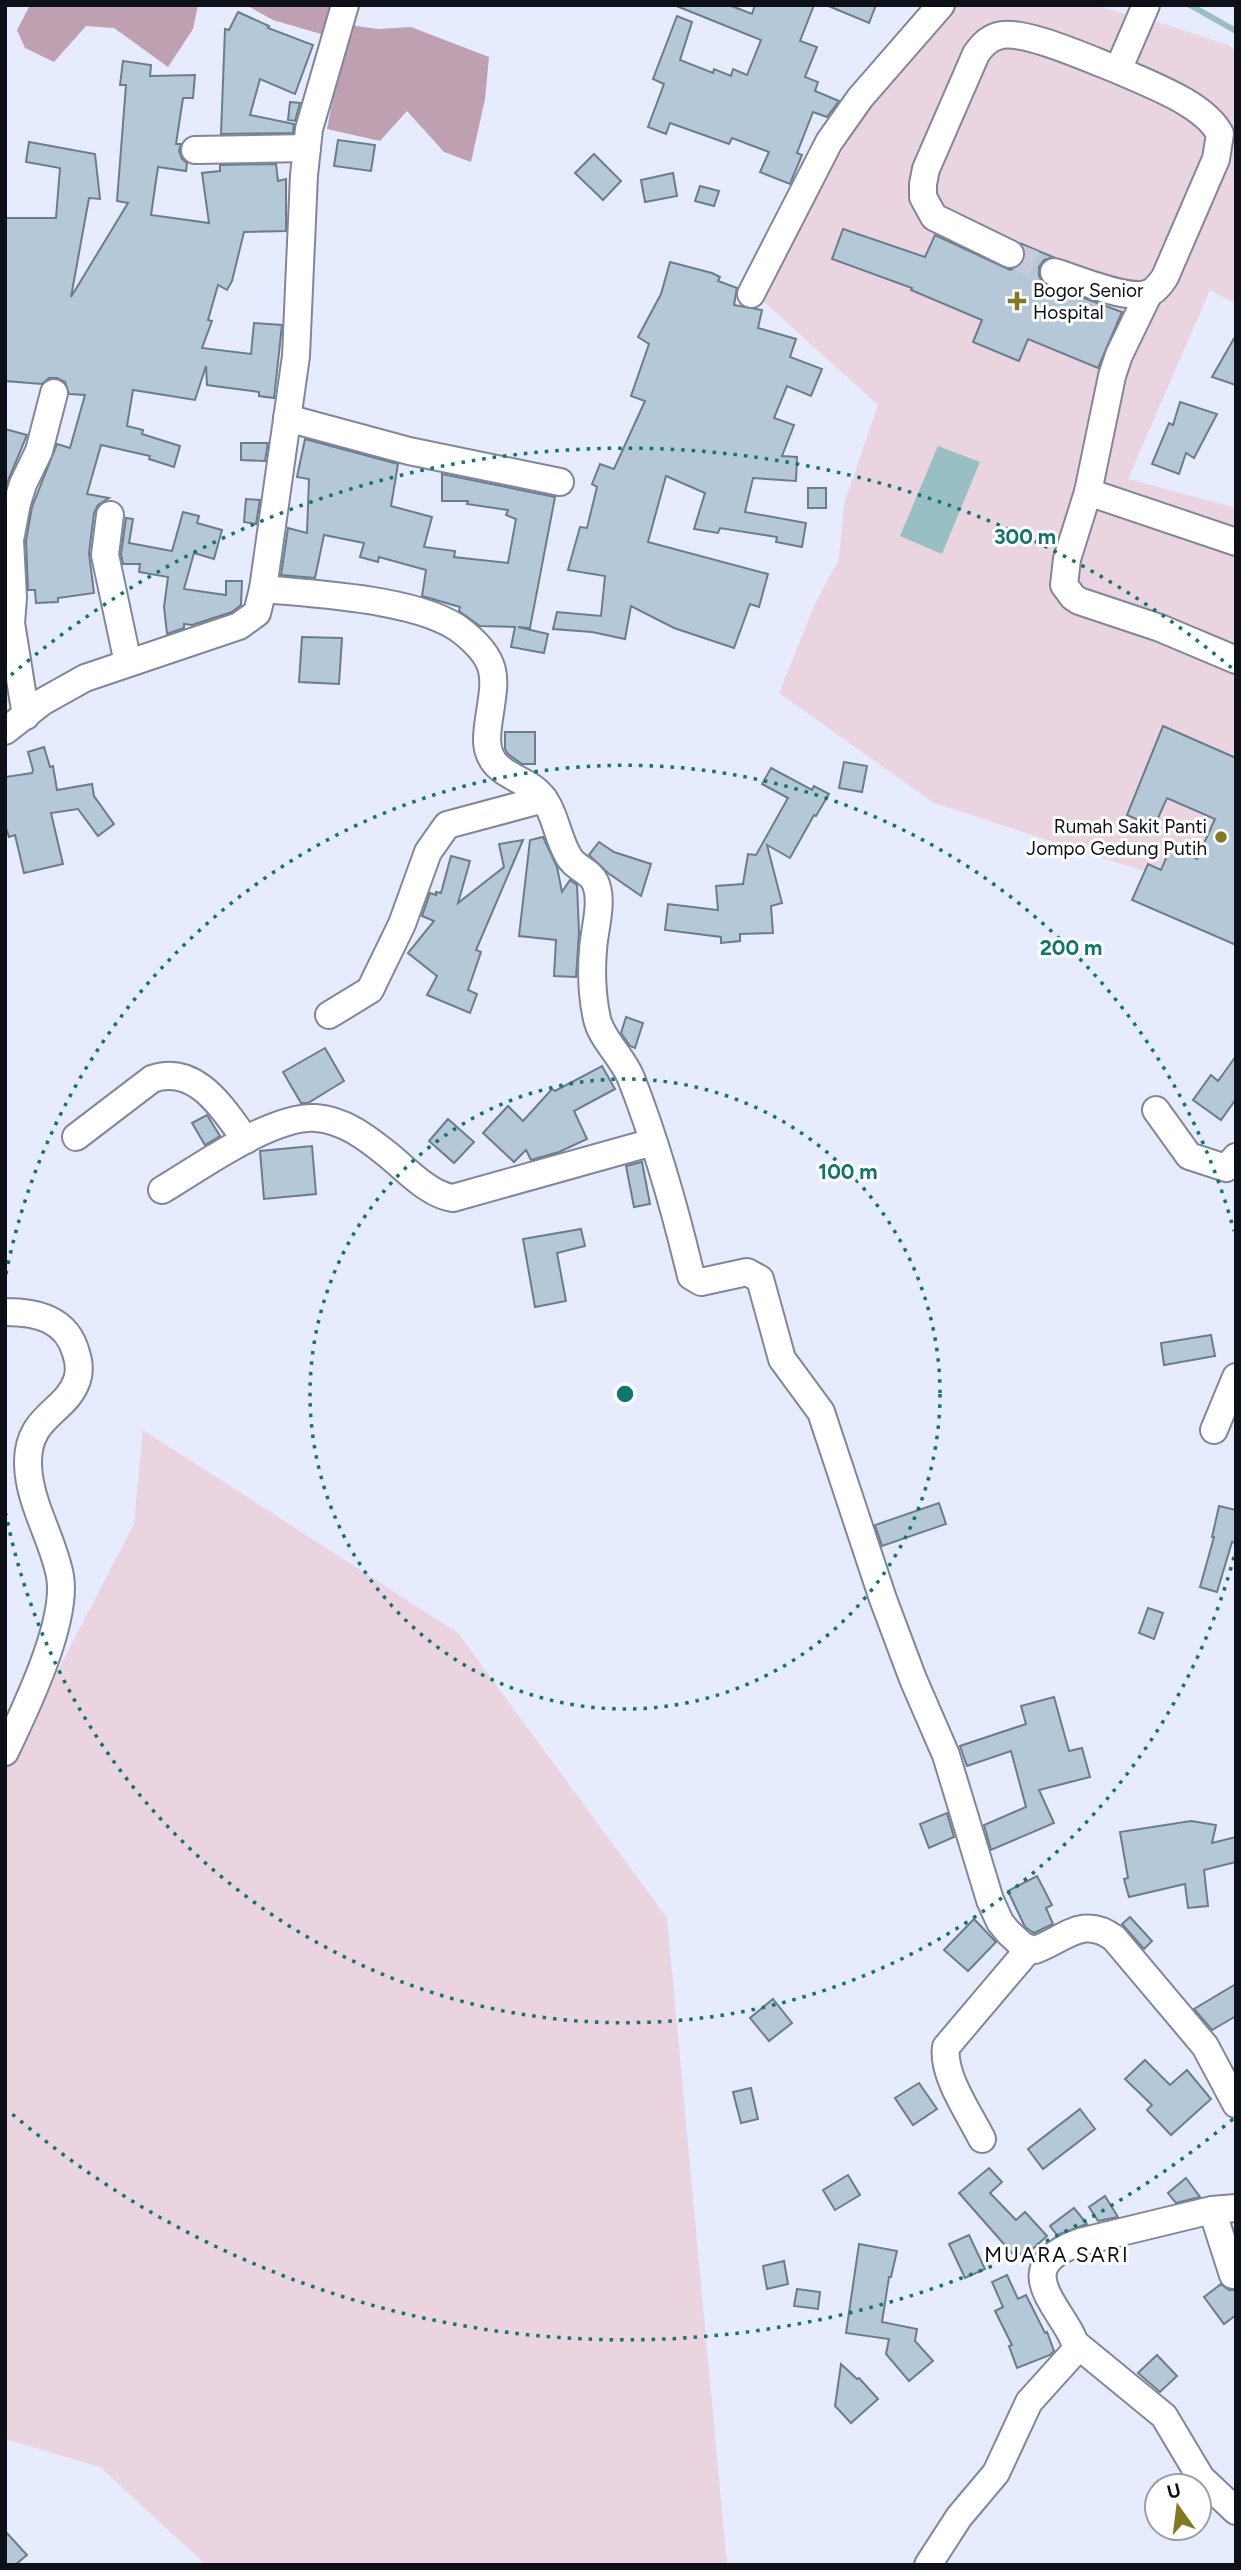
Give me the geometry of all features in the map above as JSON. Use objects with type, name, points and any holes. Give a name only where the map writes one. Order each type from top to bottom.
[{"type":"street","points":[[15,723],[63,689],[85,678],[239,626],[257,613],[263,589],[296,356],[309,129],[345,5]]},
{"type":"street","points":[[751,294],[829,142],[860,98],[941,5]]},
{"type":"street","points":[[1118,69],[1146,5]]},
{"type":"street","points":[[1010,254],[934,217],[923,198],[923,184],[926,169],[976,54],[991,39],[1011,34],[1118,69],[1200,112],[1211,120],[1220,134],[1216,159],[1159,286],[1149,293],[1134,295],[1054,272]]},
{"type":"street","points":[[195,150],[307,148]]},
{"type":"street","points":[[1149,293],[1112,376],[1088,492],[1067,559],[1064,585],[1073,597],[1160,628],[1236,660]]},
{"type":"street","points":[[15,723],[10,540],[17,503],[39,451],[54,394]]},
{"type":"street","points":[[287,418],[409,450],[560,482]]},
{"type":"street","points":[[1088,492],[1236,542]]},
{"type":"street","points":[[110,515],[106,565],[128,663]]},
{"type":"street","points":[[263,589],[348,597],[432,615],[462,630],[483,650],[494,673],[495,684],[487,733],[489,755],[500,769],[530,786],[544,799],[557,825],[566,854],[575,866],[587,873],[596,883],[592,992],[595,1011],[603,1034],[618,1053],[631,1078],[653,1142],[693,1279],[701,1282],[747,1272],[760,1279],[782,1359],[821,1412],[883,1599],[913,1679],[946,1755],[990,1900],[1000,1922],[1014,1939],[1035,1950],[1082,1928],[1097,1928],[1114,1938],[1205,2046],[1236,2104]]},
{"type":"street","points":[[329,1015],[370,990],[402,924],[428,852],[447,825],[544,799]]},
{"type":"street","points":[[76,1137],[152,1079],[167,1076],[191,1082],[209,1091],[246,1140]]},
{"type":"street","points":[[1156,1110],[1189,1156],[1226,1168],[1236,1157]]},
{"type":"street","points":[[162,1190],[270,1127],[296,1119],[318,1118],[341,1124],[364,1136],[435,1192],[453,1199],[653,1142]]},
{"type":"street","points":[[5,1312],[35,1314],[65,1330],[75,1347],[79,1368],[71,1391],[40,1424],[30,1446],[29,1481],[55,1557],[61,1590],[60,1608],[24,1712],[5,1752]]},
{"type":"street","points":[[1214,1430],[1236,1377]]},
{"type":"street","points":[[982,2139],[949,2073],[944,2060],[946,2047],[1029,1949]]},
{"type":"street","points":[[1233,2275],[1224,2209],[1066,2247],[1042,2272],[1041,2283],[1075,2343],[1164,2416],[1201,2479],[1236,2511]]},
{"type":"street","points":[[928,2565],[958,2517],[996,2473],[1029,2402],[1073,2354],[1075,2343]]},
{"type":"shaded area","points":[[30,5],[198,5],[193,29],[168,67],[114,28],[86,26],[54,62],[25,48],[17,30]]},
{"type":"shaded area","points":[[246,5],[341,5],[356,26],[378,29],[411,27],[489,57],[485,99],[471,162],[444,152],[407,111],[380,141],[327,129],[334,93],[321,34],[273,20]]},
{"type":"shaded area","points":[[942,5],[1091,5],[1158,22],[1228,45],[1236,51],[1236,299],[1234,303],[1210,290],[1128,479],[1236,508],[1236,878],[1140,870],[934,803],[779,693],[815,604],[839,559],[844,504],[878,405],[763,301],[757,286],[853,123]]},
{"type":"shaded area","points":[[938,446],[980,462],[942,554],[900,536]]},
{"type":"shaded area","points":[[143,1430],[458,1633],[667,1918],[727,2565],[206,2565],[100,2467],[5,2439],[5,1772],[134,1524]]},
{"type":"building","points":[[674,5],[729,5],[752,14],[755,5],[814,5],[800,41],[817,47],[805,77],[818,82],[815,91],[839,101],[827,117],[813,112],[797,153],[802,155],[790,184],[760,172],[769,152],[732,138],[729,144],[670,123],[666,134],[648,127],[664,84],[653,79],[677,16],[692,22],[680,60],[713,73],[714,69],[731,76],[733,69],[747,75],[761,40]]},
{"type":"building","points":[[826,5],[876,5],[869,23]]},
{"type":"building","points":[[238,12],[269,26],[268,28],[313,45],[295,94],[260,79],[250,115],[294,124],[293,133],[221,134],[225,29],[229,30]]},
{"type":"building","points":[[123,61],[151,65],[150,76],[195,75],[193,98],[183,98],[176,144],[181,144],[179,151],[187,163],[186,171],[158,167],[151,215],[209,223],[202,173],[220,171],[220,165],[276,164],[278,181],[286,179],[286,231],[244,232],[232,281],[227,290],[218,285],[208,320],[212,321],[202,348],[251,354],[254,323],[282,325],[274,398],[259,396],[259,392],[207,385],[206,366],[195,400],[133,390],[127,426],[143,430],[142,434],[180,446],[174,467],[149,459],[150,456],[101,445],[87,494],[109,498],[98,505],[94,513],[89,553],[94,593],[58,598],[58,602],[36,603],[35,590],[28,590],[26,541],[32,507],[57,444],[70,448],[85,395],[69,394],[65,382],[57,378],[49,378],[42,384],[5,381],[5,218],[56,218],[60,168],[26,162],[29,142],[95,154],[100,199],[89,198],[71,297],[128,203],[117,201],[126,85],[120,85]]},
{"type":"building","points":[[290,102],[300,103],[295,121],[288,120]]},
{"type":"building","points":[[338,140],[375,145],[371,171],[334,166]]},
{"type":"building","points":[[594,154],[621,181],[603,200],[575,173]]},
{"type":"building","points":[[673,173],[677,196],[645,202],[641,180]]},
{"type":"building","points":[[700,186],[719,191],[714,206],[695,201]]},
{"type":"building","name":"Bogor Senior Hospital","points":[[843,229],[925,257],[935,235],[1010,270],[1018,267],[1024,260],[1026,252],[1022,244],[1053,257],[1044,260],[1039,267],[1039,276],[1043,283],[1122,312],[1098,368],[1028,339],[1019,361],[973,342],[982,320],[911,290],[912,288],[832,259]]},
{"type":"building","points":[[670,262],[712,273],[720,277],[718,281],[737,288],[734,305],[762,310],[758,328],[796,339],[790,357],[822,369],[811,396],[787,386],[774,418],[794,425],[782,456],[797,457],[796,481],[753,478],[745,512],[806,523],[802,547],[776,542],[777,537],[720,528],[718,533],[694,529],[705,493],[666,476],[648,542],[768,574],[759,607],[750,604],[734,648],[674,628],[631,606],[625,639],[592,632],[553,629],[557,612],[601,616],[605,576],[568,570],[580,527],[587,528],[597,487],[592,484],[600,464],[614,469],[645,401],[631,396],[649,344],[638,337],[661,294]]},
{"type":"building","points":[[1236,335],[1236,385],[1212,377]]},
{"type":"building","points":[[1180,402],[1217,414],[1194,458],[1186,453],[1179,474],[1152,464],[1169,423],[1173,425]]},
{"type":"building","points":[[5,429],[27,435],[5,488]]},
{"type":"building","points":[[305,439],[398,464],[391,506],[432,517],[424,547],[455,551],[454,557],[508,563],[516,519],[506,515],[508,510],[467,504],[468,501],[442,501],[442,474],[555,497],[530,628],[518,627],[548,634],[544,653],[511,647],[515,627],[480,626],[459,611],[460,607],[422,596],[426,570],[379,557],[378,562],[360,557],[364,543],[324,535],[315,578],[281,575],[288,528],[307,533],[309,479],[297,477]]},
{"type":"building","points":[[241,443],[268,443],[265,461],[241,460]]},
{"type":"building","points":[[808,488],[826,488],[826,508],[808,508]]},
{"type":"building","points":[[246,499],[260,500],[256,524],[244,522]]},
{"type":"building","points":[[183,512],[199,516],[197,523],[222,530],[214,559],[194,553],[184,589],[226,595],[226,581],[242,581],[241,605],[232,612],[192,625],[184,624],[184,628],[167,634],[164,607],[168,577],[139,572],[140,564],[123,564],[121,554],[126,518],[133,519],[129,543],[172,551]]},
{"type":"building","points":[[302,637],[342,638],[339,684],[299,682]]},
{"type":"building","name":"Rumah Sakit Panti Jompo Gedung Putih","points":[[1163,726],[1236,758],[1236,945],[1132,900],[1148,864],[1161,870],[1171,847],[1197,859],[1215,819],[1167,798],[1154,827],[1127,815]]},
{"type":"building","points":[[505,732],[535,732],[535,764],[522,764],[508,754],[505,749]]},
{"type":"building","points":[[44,747],[50,767],[53,766],[57,790],[92,784],[94,796],[114,824],[98,836],[78,809],[51,813],[63,864],[24,873],[15,835],[9,837],[5,825],[5,777],[32,773],[28,752]]},
{"type":"building","points":[[844,762],[867,766],[862,792],[839,788]]},
{"type":"building","points":[[771,768],[812,790],[814,786],[829,794],[790,858],[767,845],[782,903],[771,906],[773,933],[740,934],[740,941],[721,943],[721,937],[665,930],[668,904],[718,910],[716,886],[743,884],[748,854],[756,855],[788,798],[762,784]]},
{"type":"building","points":[[543,837],[557,867],[562,892],[570,880],[577,885],[579,933],[576,977],[554,976],[556,940],[519,936],[530,840]]},
{"type":"building","points":[[523,840],[476,950],[481,952],[468,990],[477,994],[470,1013],[427,995],[437,976],[408,953],[434,921],[422,916],[430,893],[441,893],[451,856],[470,861],[458,903],[504,867],[499,844]]},
{"type":"building","points":[[599,842],[614,852],[651,864],[641,896],[608,873],[589,855]]},
{"type":"building","points":[[626,1017],[643,1023],[635,1048],[630,1046],[621,1033]]},
{"type":"building","points":[[325,1048],[344,1081],[308,1103],[301,1103],[283,1072]]},
{"type":"building","points":[[1236,1056],[1236,1099],[1221,1120],[1193,1100],[1211,1075],[1218,1081]]},
{"type":"building","points":[[602,1066],[615,1089],[574,1111],[587,1139],[559,1152],[531,1160],[526,1150],[514,1162],[483,1133],[508,1106],[523,1121],[552,1089],[555,1091]]},
{"type":"building","points":[[207,1115],[220,1136],[205,1145],[192,1123]]},
{"type":"building","points":[[448,1119],[474,1142],[454,1163],[429,1141]]},
{"type":"building","points":[[312,1146],[316,1194],[264,1199],[260,1151]]},
{"type":"building","points":[[642,1162],[650,1204],[634,1207],[626,1166]]},
{"type":"building","points":[[581,1229],[585,1246],[557,1253],[566,1301],[535,1307],[523,1239]]},
{"type":"building","points":[[1211,1335],[1215,1356],[1164,1365],[1161,1343]]},
{"type":"building","points":[[939,1503],[946,1524],[882,1546],[875,1525]]},
{"type":"building","points":[[1219,1506],[1236,1510],[1236,1543],[1232,1542],[1217,1592],[1200,1587],[1214,1537]]},
{"type":"building","points":[[1148,1608],[1163,1613],[1154,1639],[1139,1633]]},
{"type":"building","points":[[1054,1697],[1069,1751],[1082,1748],[1090,1777],[1039,1790],[1054,1823],[991,1850],[984,1825],[1026,1807],[1011,1751],[967,1766],[960,1746],[1026,1724],[1021,1706]]},
{"type":"building","points":[[947,1813],[954,1837],[929,1848],[920,1824]]},
{"type":"building","points":[[1191,1821],[1216,1825],[1212,1843],[1236,1837],[1236,1862],[1204,1870],[1208,1906],[1188,1908],[1185,1884],[1129,1897],[1124,1879],[1128,1878],[1120,1832]]},
{"type":"building","points":[[1037,1876],[1052,1905],[1046,1908],[1053,1924],[1034,1933],[1025,1927],[1008,1891]]},
{"type":"building","points":[[1130,1917],[1152,1941],[1144,1949],[1122,1924]]},
{"type":"building","points":[[974,1919],[996,1942],[968,1971],[944,1950]]},
{"type":"building","points":[[1236,1984],[1236,2016],[1212,2030],[1194,2009]]},
{"type":"building","points":[[773,1999],[792,2023],[769,2041],[750,2018]]},
{"type":"building","points":[[1145,2060],[1170,2085],[1187,2070],[1211,2099],[1171,2135],[1147,2110],[1152,2105],[1125,2079]]},
{"type":"building","points":[[919,2083],[937,2109],[913,2125],[895,2098]]},
{"type":"building","points":[[751,2088],[758,2119],[741,2123],[733,2092]]},
{"type":"building","points":[[1080,2109],[1095,2129],[1043,2169],[1028,2149]]},
{"type":"building","points":[[989,2168],[1002,2182],[990,2193],[1016,2220],[1025,2212],[1047,2236],[1019,2261],[959,2193]]},
{"type":"building","points":[[848,2175],[860,2195],[835,2210],[823,2190]]},
{"type":"building","points":[[1186,2178],[1200,2197],[1176,2203],[1168,2193]]},
{"type":"building","points":[[1105,2196],[1118,2217],[1098,2221],[1089,2207]]},
{"type":"building","points":[[1074,2208],[1087,2224],[1057,2235],[1050,2226]]},
{"type":"building","points":[[969,2235],[985,2269],[965,2278],[949,2244]]},
{"type":"building","points":[[859,2244],[897,2251],[889,2277],[882,2322],[917,2329],[915,2341],[933,2361],[909,2381],[886,2354],[889,2339],[846,2333]]},
{"type":"building","points":[[784,2261],[788,2284],[767,2289],[763,2266]]},
{"type":"building","points":[[1007,2275],[1018,2299],[1026,2295],[1045,2333],[1047,2332],[1054,2351],[1017,2368],[1009,2346],[1012,2345],[995,2311],[1003,2307],[992,2282]]},
{"type":"building","points":[[1221,2284],[1229,2290],[1236,2290],[1236,2315],[1224,2324],[1204,2297]]},
{"type":"building","points":[[797,2289],[820,2292],[818,2309],[794,2306]]},
{"type":"building","points":[[1157,2355],[1177,2376],[1160,2392],[1138,2373]]},
{"type":"building","points":[[841,2364],[859,2378],[878,2399],[851,2423],[835,2406]]},
{"type":"building","points":[[5,2531],[27,2555],[15,2565],[5,2565]]},
{"type":"waterway","points":[[1190,5],[1236,31]]},
{"type":"tunnel","points":[[1010,254],[1054,272]]},
{"type":"place","name":"Bogor Senior Hospital","points":[[1017,301]]},
{"type":"place","name":"Rumah Sakit Panti Jompo Gedung Putih","points":[[1221,837]]},
{"type":"district","name":"MUARA SARI","points":[[1057,2255]]}]
